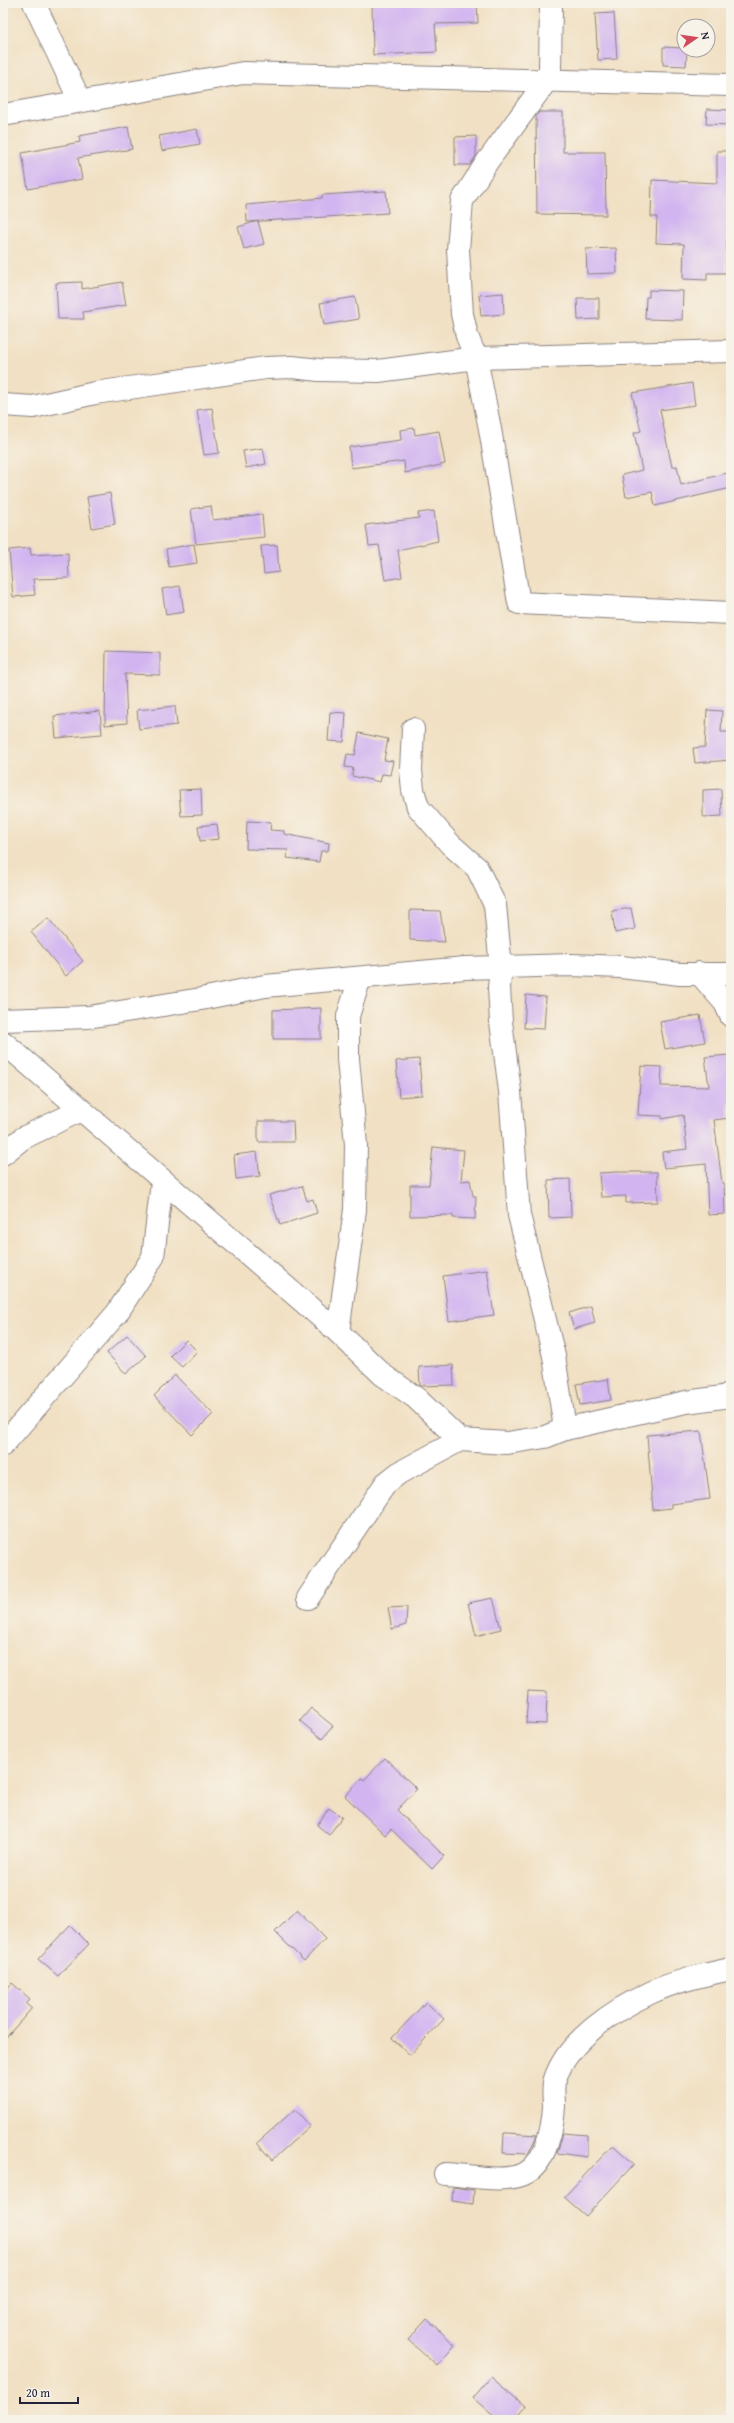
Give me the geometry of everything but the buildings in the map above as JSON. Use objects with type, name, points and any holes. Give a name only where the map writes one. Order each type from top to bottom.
[{"type":"street","points":[[34,3],[80,101]]},
{"type":"street","points":[[551,3],[550,69],[547,80],[487,162],[462,201],[458,250],[462,314],[467,336],[476,358],[490,429],[519,603],[731,613]]},
{"type":"street","points":[[3,115],[243,73],[731,84]]},
{"type":"street","points":[[3,404],[32,407],[95,393],[266,368],[292,367],[319,370],[378,371],[476,358],[731,351]]},
{"type":"street","points":[[413,729],[411,770],[418,807],[450,844],[477,868],[495,906],[501,968],[501,1022],[510,1091],[519,1215],[554,1356],[565,1430]]},
{"type":"street","points":[[3,1020],[88,1017],[201,999],[265,986],[457,969],[572,964],[621,966],[674,974],[731,974]]},
{"type":"street","points":[[699,973],[725,1003],[731,1016]]},
{"type":"street","points":[[338,1332],[355,1210],[356,1145],[348,1059],[348,1016],[360,978]]},
{"type":"street","points":[[3,1042],[162,1182],[338,1332],[383,1375],[416,1398],[460,1440]]},
{"type":"street","points":[[3,1154],[23,1138],[81,1110]]},
{"type":"street","points":[[3,1445],[117,1313],[153,1257],[162,1182]]},
{"type":"street","points":[[308,1598],[386,1483],[399,1473],[460,1440],[507,1443],[545,1437],[565,1430],[686,1402],[723,1397],[731,1393]]},
{"type":"street","points":[[445,2174],[512,2178],[527,2173],[542,2156],[554,2107],[554,2079],[567,2056],[584,2037],[620,2010],[650,1993],[678,1982],[731,1969]]}]
